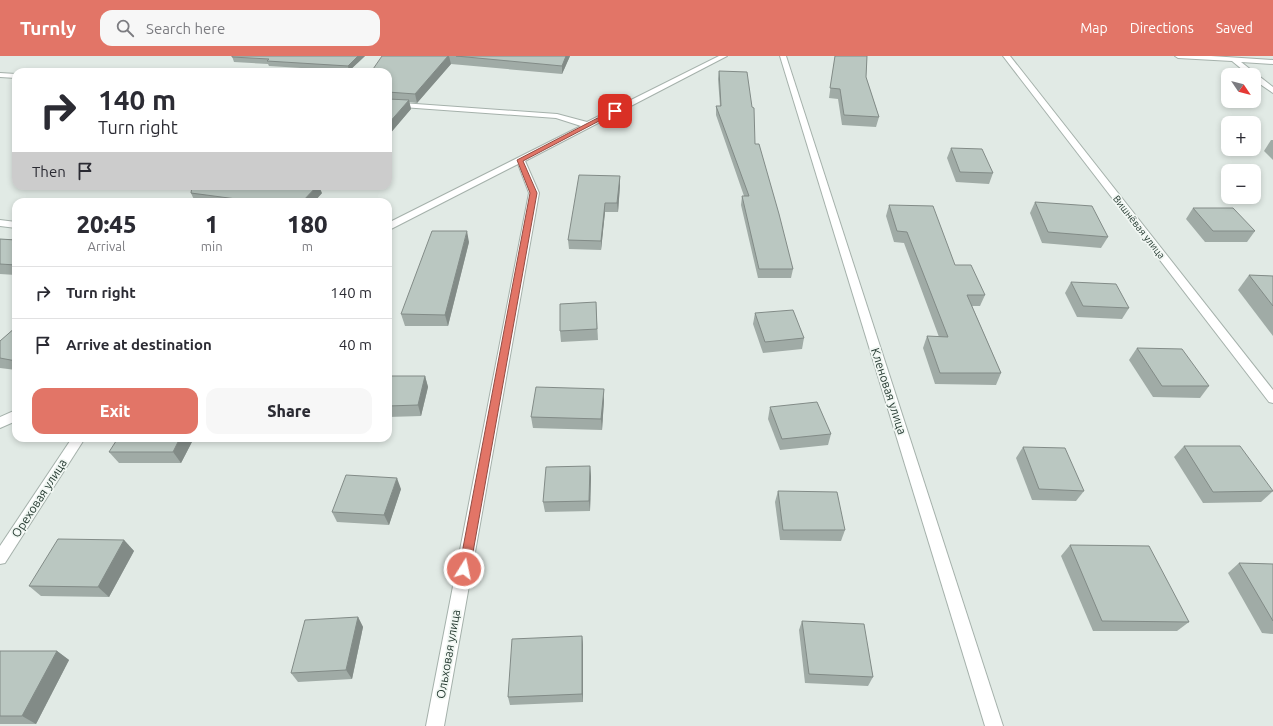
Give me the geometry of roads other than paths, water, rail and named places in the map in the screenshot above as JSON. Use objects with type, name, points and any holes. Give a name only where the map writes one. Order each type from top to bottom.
[{"type":"street","points":[[392,224],[724,56]]},
{"type":"street","name":"Кленовая улица","points":[[783,56],[994,726]]},
{"type":"street","name":"Вишнёвая улица","points":[[1006,56],[1273,399]]},
{"type":"street","points":[[1178,56],[1273,62]]},
{"type":"street","points":[[1234,60],[1244,68]]},
{"type":"street","points":[[0,75],[12,76]]},
{"type":"street","points":[[1261,82],[1273,91]]},
{"type":"street","points":[[392,104],[557,116],[588,125]]},
{"type":"street","name":"Ольховая улица","points":[[435,726],[534,193],[520,160]]},
{"type":"street","points":[[0,223],[12,224]]},
{"type":"street","points":[[0,423],[12,417]]},
{"type":"street","name":"Ореховая улица","points":[[0,558],[76,442]]}]
